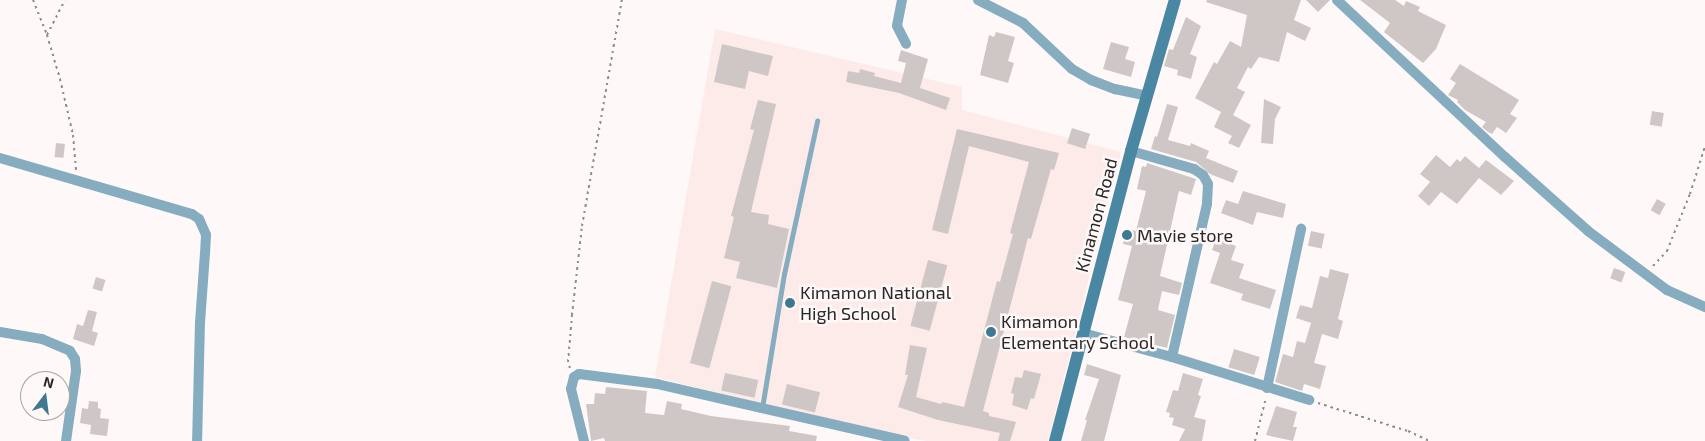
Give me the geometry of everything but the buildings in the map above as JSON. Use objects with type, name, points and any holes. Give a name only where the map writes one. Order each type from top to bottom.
[{"type":"street","points":[[902,0],[897,26],[899,34],[906,44]]},
{"type":"street","points":[[978,0],[1023,23],[1072,69],[1115,89],[1147,96]]},
{"type":"street","name":"Kinamon Road","points":[[1055,441],[1130,151],[1175,0]]},
{"type":"street","points":[[1337,0],[1505,158],[1588,231],[1645,275],[1683,298],[1705,307]]},
{"type":"street","points":[[1130,151],[1182,164],[1203,176],[1208,184],[1204,219],[1172,357]]},
{"type":"street","points":[[0,158],[192,214],[199,219],[203,226],[206,253],[200,322],[197,441]]},
{"type":"street","points":[[1267,388],[1302,229]]},
{"type":"street","points":[[0,332],[42,339],[70,351],[74,359],[76,372],[66,441]]},
{"type":"street","points":[[1083,332],[1172,357],[1309,400]]},
{"type":"street","points":[[584,441],[571,389],[574,377],[579,374],[593,374],[657,384],[905,441]]},
{"type":"lane","points":[[762,408],[784,274],[817,121]]},
{"type":"path","points":[[33,0],[47,35],[73,135],[76,180]]},
{"type":"path","points":[[47,35],[65,0]]},
{"type":"path","points":[[574,377],[568,362],[582,226],[622,0]]},
{"type":"path","points":[[1645,275],[1667,251],[1690,194],[1705,146]]},
{"type":"path","points":[[1255,441],[1266,403],[1267,388]]},
{"type":"path","points":[[1309,400],[1408,431],[1429,441]]},
{"type":"shaded area","name":"Kimamon National High School","points":[[715,29],[962,87],[962,110],[1121,152],[1048,441],[927,441],[880,434],[655,377]]},
{"type":"place","name":"Mavie store","points":[[1127,235]]},
{"type":"place","name":"Kimamon National High School","points":[[790,303]]},
{"type":"place","name":"Kimamon Elementary School","points":[[991,332]]}]
